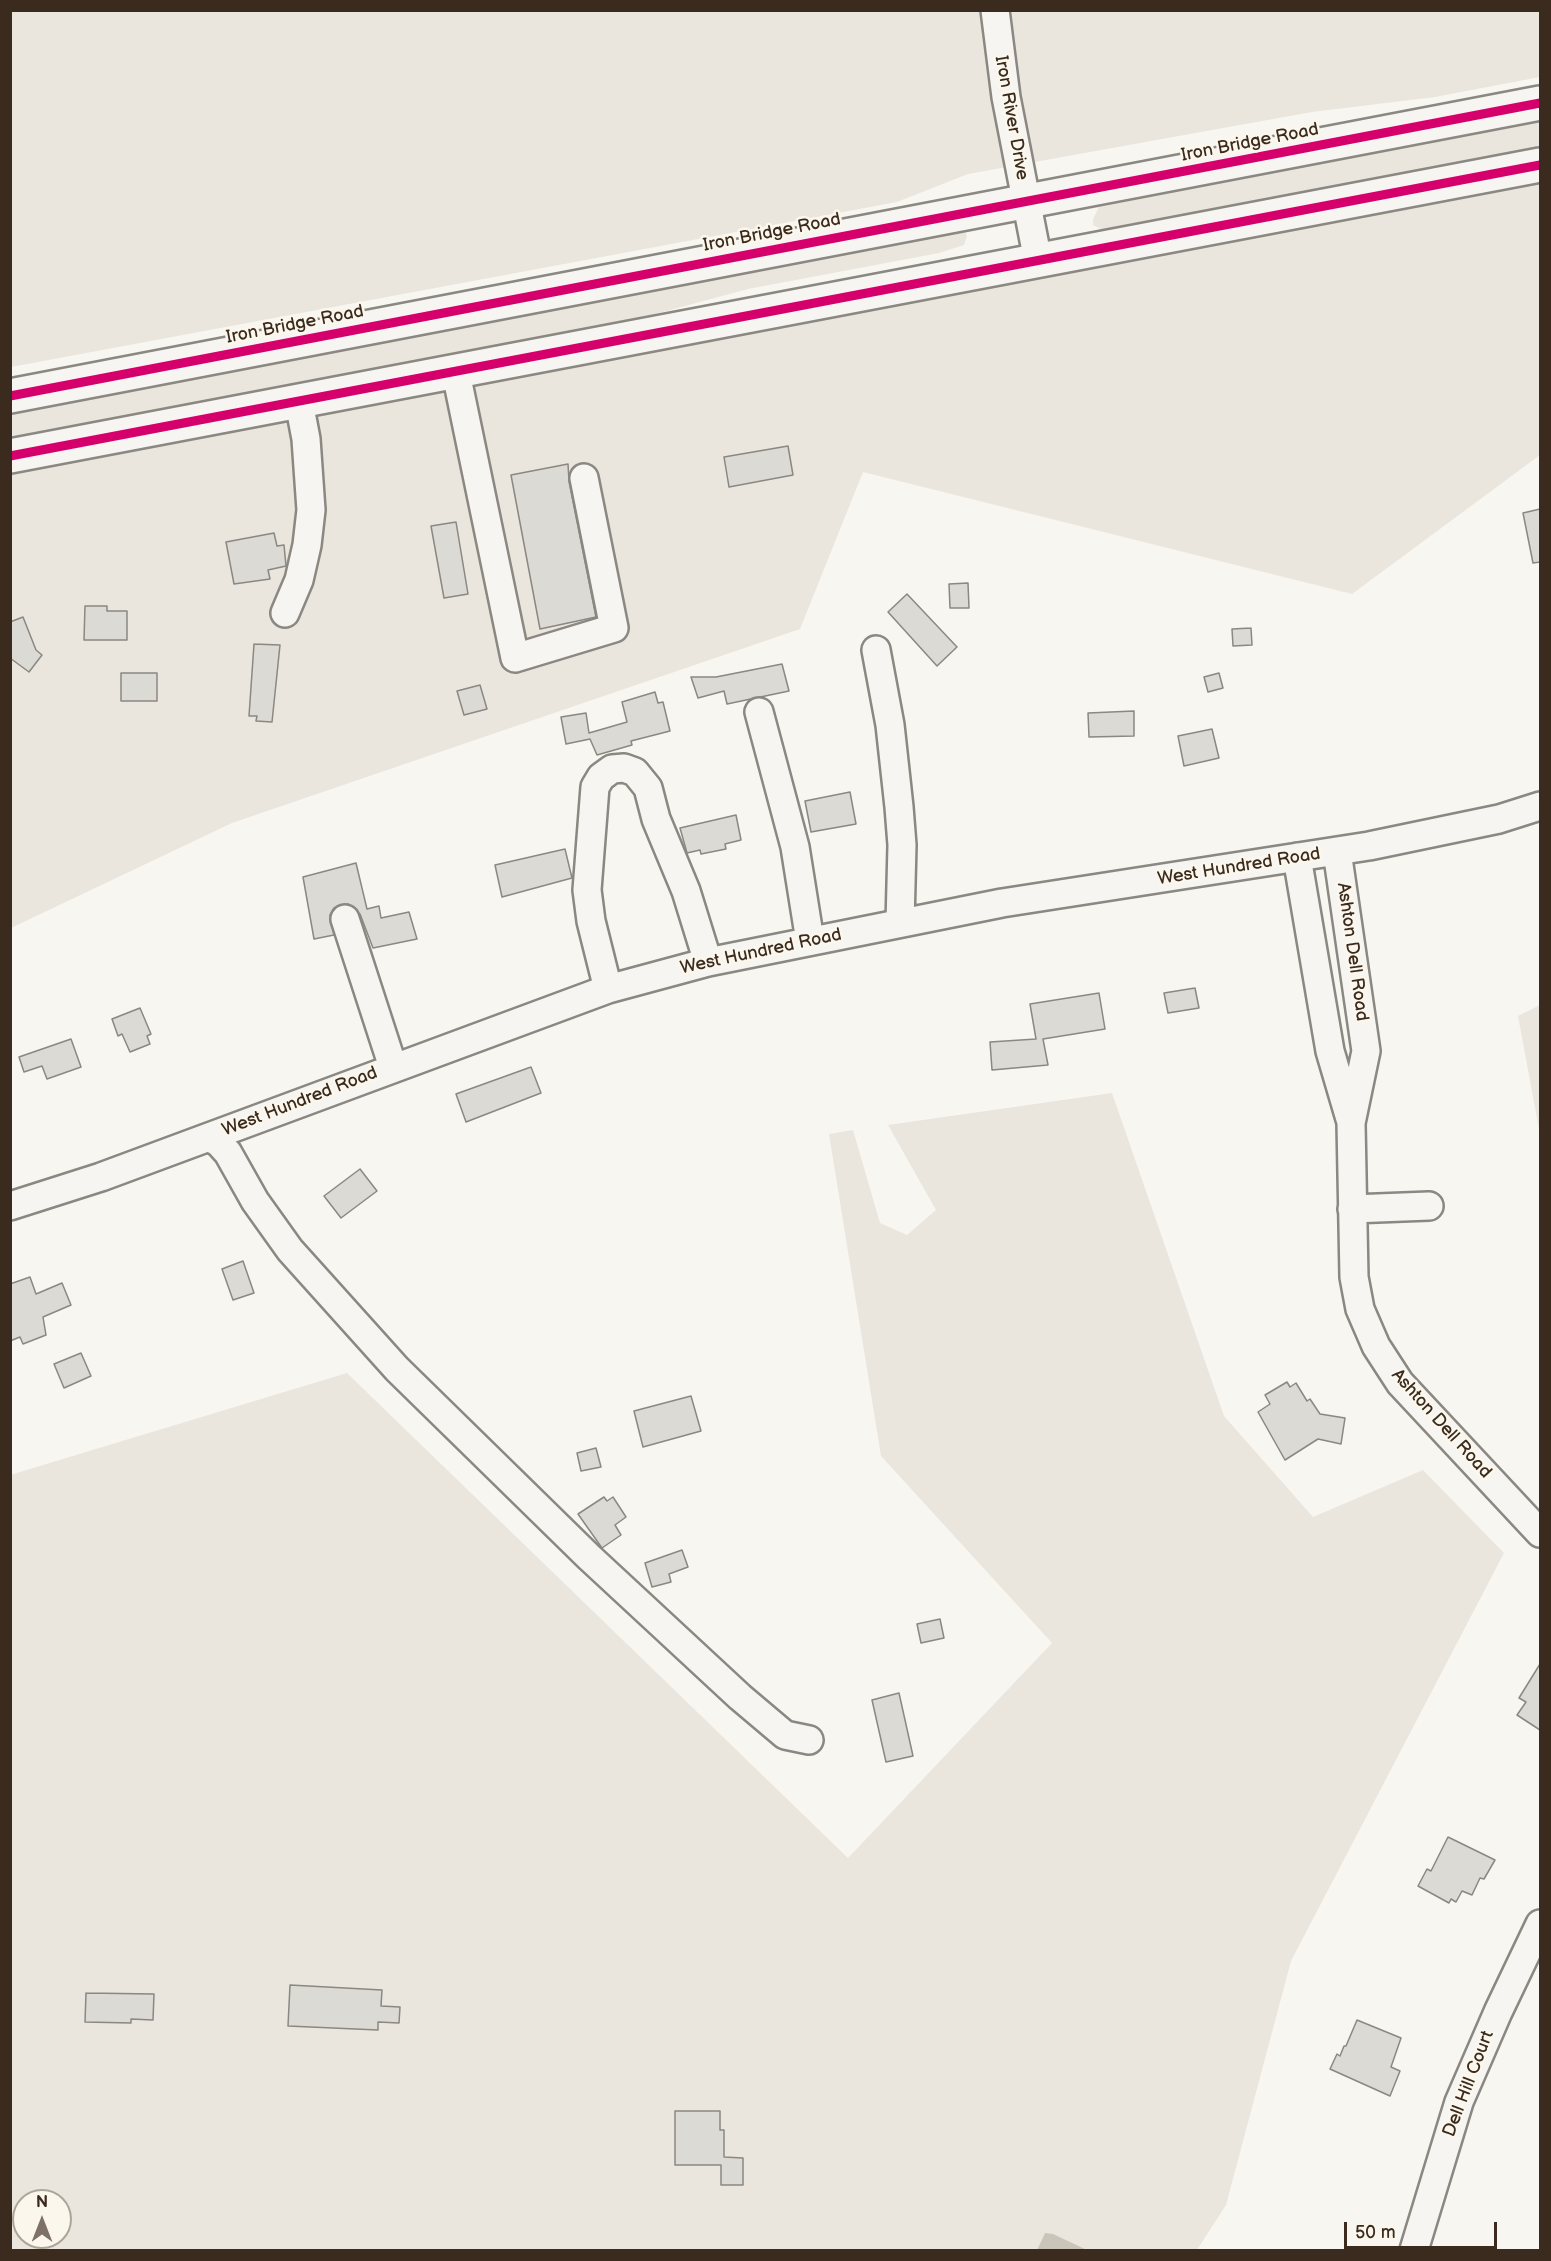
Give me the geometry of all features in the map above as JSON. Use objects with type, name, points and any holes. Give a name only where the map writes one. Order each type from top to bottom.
[{"type":"main road","name":"Iron Bridge Road","points":[[10,396],[1540,103]]},
{"type":"main road","points":[[10,456],[1540,165]]},
{"type":"street","name":"Iron River Drive","points":[[995,10],[1006,97],[1038,261]]},
{"type":"street","points":[[456,372],[515,658],[614,628],[584,478]]},
{"type":"street","points":[[285,613],[299,580],[307,545],[311,510],[306,439],[299,402]]},
{"type":"street","points":[[876,650],[890,724],[899,807],[902,845],[900,923]]},
{"type":"street","points":[[759,712],[795,847],[810,941]]},
{"type":"street","points":[[609,989],[591,921],[587,890],[595,787],[601,777],[612,769],[624,768],[635,772],[648,788],[656,819],[687,891],[708,962]]},
{"type":"street","name":"West Hundred Road","points":[[10,1206],[209,1137],[393,1067],[609,989],[708,962],[1002,903],[1337,851],[1499,819],[1540,806]]},
{"type":"street","name":"Ashton Dell Road","points":[[1337,851],[1366,1051],[1351,1123],[1354,1277],[1360,1309],[1376,1346],[1400,1383],[1540,1533]]},
{"type":"street","name":"Ashton Dell Road","points":[[1297,858],[1330,1051],[1351,1123]]},
{"type":"street","points":[[345,919],[393,1067]]},
{"type":"street","points":[[209,1137],[219,1143],[228,1153],[255,1201],[290,1250],[397,1369],[589,1557],[740,1697],[785,1734],[809,1740]]},
{"type":"street","points":[[1352,1209],[1429,1206]]},
{"type":"street","name":"Dell Hill Court","points":[[1413,2250],[1459,2103],[1498,2012],[1540,1924]]},
{"type":"shaded area","points":[[11,11],[1540,11],[1540,77],[1435,97],[1312,112],[968,174],[897,202],[11,367]]},
{"type":"shaded area","points":[[1540,112],[1540,149],[1109,233],[1093,225],[1093,219],[1099,207],[1339,159],[1463,127]]},
{"type":"shaded area","points":[[1540,168],[1540,455],[1352,594],[863,472],[800,629],[232,823],[11,928],[10,460]]},
{"type":"shaded area","points":[[950,226],[965,231],[967,236],[964,245],[939,253],[748,289],[607,327],[11,441],[11,403]]},
{"type":"shaded area","points":[[1540,1005],[1540,1135],[1518,1016]]},
{"type":"shaded area","points":[[1112,1093],[1224,1416],[1313,1517],[1423,1470],[1504,1553],[1291,1961],[1226,2205],[1197,2250],[1087,2250],[1045,2233],[1037,2250],[11,2250],[10,1475],[347,1373],[848,1858],[1052,1643],[881,1456],[829,1134],[853,1130],[880,1223],[907,1235],[936,1210],[888,1125]]},
{"type":"shaded area","points":[[1045,2233],[1053,2234],[1087,2250],[1037,2250]]},
{"type":"building","points":[[788,446],[793,475],[729,487],[724,457]]},
{"type":"building","points":[[568,464],[569,481],[596,617],[540,629],[511,475]]},
{"type":"building","points":[[1540,509],[1540,562],[1533,563],[1523,513]]},
{"type":"building","points":[[456,522],[468,594],[444,598],[431,526]]},
{"type":"building","points":[[274,533],[277,546],[284,545],[286,566],[268,570],[270,579],[234,584],[226,542]]},
{"type":"building","points":[[968,583],[969,608],[950,608],[949,584]]},
{"type":"building","points":[[907,594],[957,647],[937,666],[888,612]]},
{"type":"building","points":[[85,606],[107,606],[107,611],[127,611],[127,640],[84,640]]},
{"type":"building","points":[[23,617],[36,650],[42,655],[29,672],[10,658],[10,622]]},
{"type":"building","points":[[1251,628],[1252,645],[1233,646],[1232,629]]},
{"type":"building","points":[[254,644],[280,645],[272,722],[256,721],[257,716],[249,716]]},
{"type":"building","points":[[782,664],[789,691],[727,704],[724,691],[698,698],[691,677],[716,677]]},
{"type":"building","points":[[121,673],[157,673],[157,701],[121,701]]},
{"type":"building","points":[[1219,673],[1223,688],[1208,692],[1204,677]]},
{"type":"building","points":[[480,685],[487,709],[464,715],[457,691]]},
{"type":"building","points":[[655,692],[658,703],[663,702],[670,731],[631,741],[632,745],[597,755],[590,739],[566,744],[561,717],[586,713],[589,733],[627,722],[622,702]]},
{"type":"building","points":[[1134,711],[1134,736],[1089,737],[1088,713]]},
{"type":"building","points":[[1212,729],[1219,758],[1184,766],[1178,736]]},
{"type":"building","points":[[850,792],[856,824],[811,832],[805,801]]},
{"type":"building","points":[[736,815],[741,840],[725,844],[726,849],[701,854],[700,850],[687,853],[680,828]]},
{"type":"building","points":[[565,849],[572,878],[502,897],[495,865]]},
{"type":"building","points":[[356,863],[367,909],[379,906],[381,918],[409,912],[417,939],[373,948],[360,914],[348,904],[334,908],[330,915],[334,935],[314,939],[303,877]]},
{"type":"building","points":[[1195,988],[1199,1008],[1168,1013],[1164,993]]},
{"type":"building","points":[[1099,993],[1105,1029],[1043,1039],[1048,1065],[992,1070],[990,1042],[1036,1039],[1030,1004]]},
{"type":"building","points":[[140,1008],[151,1034],[147,1036],[150,1044],[130,1052],[122,1034],[118,1036],[112,1019]]},
{"type":"building","points":[[71,1039],[81,1067],[47,1079],[42,1066],[24,1072],[19,1057]]},
{"type":"building","points":[[531,1067],[541,1093],[466,1122],[456,1094]]},
{"type":"building","points":[[360,1169],[377,1191],[341,1218],[324,1196]]},
{"type":"building","points":[[243,1261],[254,1293],[233,1300],[222,1269]]},
{"type":"building","points":[[30,1277],[36,1294],[62,1283],[71,1305],[43,1317],[46,1335],[23,1344],[20,1337],[10,1341],[10,1284]]},
{"type":"building","points":[[81,1353],[91,1376],[64,1388],[54,1364]]},
{"type":"building","points":[[1287,1382],[1290,1387],[1296,1383],[1307,1401],[1310,1399],[1320,1414],[1345,1418],[1341,1444],[1318,1439],[1285,1460],[1258,1412],[1270,1404],[1265,1395]]},
{"type":"building","points":[[691,1396],[701,1431],[643,1447],[634,1411]]},
{"type":"building","points":[[596,1448],[601,1467],[581,1471],[577,1453]]},
{"type":"building","points":[[604,1497],[607,1501],[613,1497],[626,1517],[615,1525],[621,1535],[602,1548],[578,1514]]},
{"type":"building","points":[[682,1550],[688,1567],[669,1574],[671,1582],[652,1587],[645,1563]]},
{"type":"building","points":[[940,1619],[944,1638],[921,1643],[917,1624]]},
{"type":"building","points":[[1540,1664],[1540,1730],[1517,1715],[1526,1702],[1519,1698]]},
{"type":"building","points":[[899,1693],[913,1756],[886,1762],[872,1700]]},
{"type":"building","points":[[1448,1837],[1495,1860],[1484,1879],[1480,1878],[1472,1895],[1462,1891],[1456,1902],[1451,1899],[1449,1903],[1418,1886],[1427,1869],[1431,1871]]},
{"type":"building","points":[[290,1985],[382,1990],[381,2006],[400,2007],[399,2023],[378,2022],[378,2030],[288,2026]]},
{"type":"building","points":[[86,1993],[154,1994],[153,2020],[131,2019],[131,2023],[85,2022]]},
{"type":"building","points":[[1357,2020],[1401,2038],[1391,2067],[1400,2071],[1390,2096],[1330,2069],[1337,2054],[1340,2056],[1346,2046]]},
{"type":"building","points":[[675,2111],[720,2111],[720,2130],[724,2130],[724,2157],[743,2158],[743,2185],[721,2185],[721,2165],[675,2165]]},
{"type":"cycle path","points":[[10,396],[1540,103]]},
{"type":"cycle path","points":[[10,456],[1540,165]]}]
